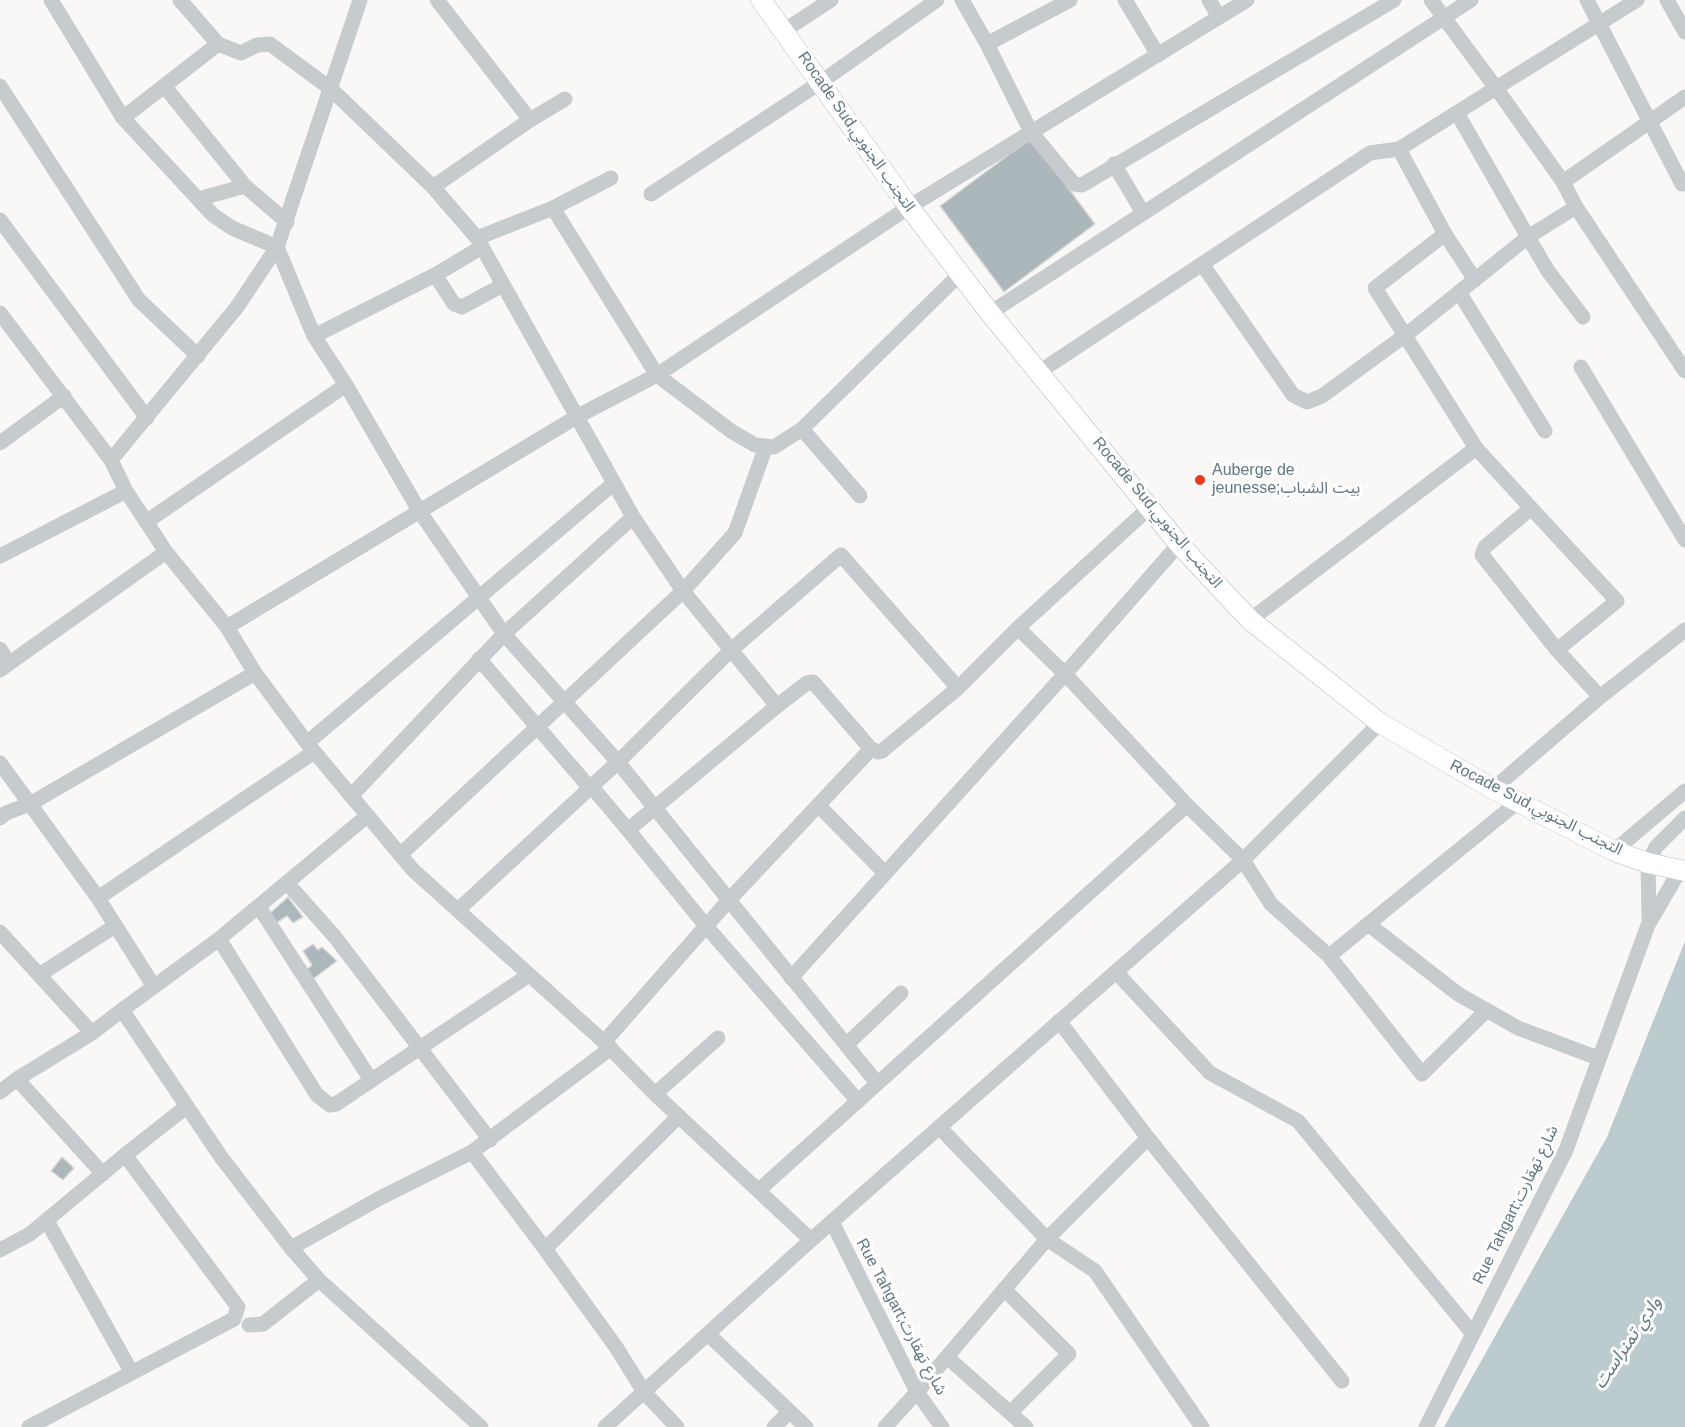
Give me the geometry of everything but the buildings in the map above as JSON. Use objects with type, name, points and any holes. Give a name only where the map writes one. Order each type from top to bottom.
[{"type":"main road","name":"Rocade Sud,التجنب الجنوبي","points":[[761,0],[785,30],[909,207],[990,313],[1179,544],[1250,620],[1380,723],[1493,789],[1614,850],[1648,863],[1682,871]]},
{"type":"street","points":[[51,0],[123,118],[213,215],[232,228],[277,247],[314,336],[346,385],[420,512],[477,597],[504,633],[618,762],[877,1083]]},
{"type":"street","points":[[180,0],[219,44],[241,53],[257,45],[270,44],[331,89],[433,187],[479,242],[633,517],[683,591],[777,706]]},
{"type":"street","points":[[111,460],[237,307],[277,247],[360,0]]},
{"type":"street","points":[[436,0],[530,120]]},
{"type":"street","points":[[785,30],[831,0]]},
{"type":"street","points":[[651,194],[821,82],[937,0]]},
{"type":"street","points":[[962,0],[1031,132],[1074,184],[1082,185],[1394,0]]},
{"type":"street","points":[[987,44],[1070,0]]},
{"type":"street","points":[[1125,0],[1158,55]]},
{"type":"street","points":[[1209,0],[1219,17]]},
{"type":"street","points":[[227,627],[578,416],[657,375],[909,207],[1247,0]]},
{"type":"street","points":[[1431,0],[1563,182],[1576,207],[1685,371]]},
{"type":"street","points":[[990,313],[1471,0]]},
{"type":"street","points":[[1587,0],[1682,184]]},
{"type":"street","points":[[1039,372],[1370,153],[1400,149],[1637,0]]},
{"type":"street","points":[[1666,0],[1685,32]]},
{"type":"street","points":[[123,118],[219,44]]},
{"type":"street","points":[[0,86],[139,300],[198,356]]},
{"type":"street","points":[[165,87],[245,186],[287,222]]},
{"type":"street","points":[[1563,182],[1651,123],[1685,97]]},
{"type":"street","points":[[433,187],[530,120],[565,99]]},
{"type":"street","points":[[1457,113],[1548,271],[1583,317]]},
{"type":"street","points":[[1400,149],[1445,234],[1475,280]]},
{"type":"street","points":[[1114,164],[1143,213]]},
{"type":"street","points":[[314,336],[435,275],[479,242],[611,178]]},
{"type":"street","points":[[198,199],[245,186]]},
{"type":"street","points":[[1202,264],[1293,396],[1306,402],[1322,396],[1407,334],[1528,237],[1576,207]]},
{"type":"street","points":[[553,208],[657,375],[731,431],[755,445],[774,447],[801,429],[960,274]]},
{"type":"street","points":[[0,220],[147,418]]},
{"type":"street","points":[[1445,234],[1375,288],[1407,334],[1476,448],[1617,601],[1557,650]]},
{"type":"street","points":[[435,275],[454,304],[462,306],[503,285]]},
{"type":"street","points":[[1459,292],[1545,431]]},
{"type":"street","points":[[3,322],[64,396],[111,460],[126,491],[166,552],[227,627],[255,673],[310,748],[352,795],[400,855],[608,1045],[678,1117],[811,1240]]},
{"type":"street","points":[[1581,367],[1685,540]]},
{"type":"street","points":[[146,522],[346,385]]},
{"type":"street","points":[[0,443],[64,396]]},
{"type":"street","points":[[801,429],[860,496]]},
{"type":"street","points":[[400,855],[567,702],[683,591],[735,533],[766,446]]},
{"type":"street","points":[[1250,620],[1476,448]]},
{"type":"street","points":[[98,898],[310,748],[477,597],[614,483]]},
{"type":"street","points":[[0,556],[126,491]]},
{"type":"street","points":[[628,830],[807,683],[813,682],[871,748],[878,752],[882,751],[958,688],[1018,628],[1149,508]]},
{"type":"street","points":[[1531,508],[1485,547],[1482,555],[1557,650],[1600,697]]},
{"type":"street","points":[[352,795],[504,633],[633,517]]},
{"type":"street","points":[[791,978],[1179,544]]},
{"type":"street","points":[[3,660],[166,552]]},
{"type":"street","points":[[458,910],[591,788],[731,650],[841,555],[958,688]]},
{"type":"street","points":[[1018,628],[1065,674],[1187,806],[1243,860],[1271,904],[1329,956],[1422,1074],[1487,1010]]},
{"type":"street","points":[[1493,789],[1600,697],[1685,630]]},
{"type":"street","points":[[479,659],[628,830],[706,926],[857,1100]]},
{"type":"street","points":[[0,818],[6,813],[30,804],[255,673]]},
{"type":"street","points":[[605,1427],[811,1240],[1243,860],[1380,723]]},
{"type":"street","points":[[291,1248],[380,1198],[472,1152],[608,1045],[729,900],[871,748]]},
{"type":"street","points":[[0,763],[98,898],[153,985]]},
{"type":"street","points":[[1614,850],[1685,791]]},
{"type":"street","points":[[1329,956],[1519,801]]},
{"type":"street","points":[[818,805],[885,873]]},
{"type":"street","points":[[759,1190],[1187,806]]},
{"type":"street","points":[[0,1092],[92,1033],[153,985],[219,939],[288,884],[367,816]]},
{"type":"street","points":[[1648,863],[1656,847],[1685,818]]},
{"type":"street","name":"Rue Tahgart;شارع تهقارت","points":[[1648,863],[1648,925]]},
{"type":"street","name":"Rue Tahgart;شارع تهقارت","points":[[1426,1427],[1566,1150],[1648,925],[1682,871]]},
{"type":"street","points":[[288,884],[335,937],[490,1140]]},
{"type":"street","points":[[259,907],[371,1080]]},
{"type":"street","points":[[1368,924],[1458,993],[1487,1010],[1518,1028],[1598,1058]]},
{"type":"street","points":[[39,975],[115,926]]},
{"type":"street","points":[[0,932],[92,1033]]},
{"type":"street","points":[[219,939],[317,1095],[330,1105],[336,1104],[529,975]]},
{"type":"street","points":[[1116,972],[1210,1073],[1298,1121],[1473,1334]]},
{"type":"street","points":[[846,1045],[901,993]]},
{"type":"street","points":[[122,1010],[186,1107],[291,1248],[319,1280],[481,1427]]},
{"type":"street","points":[[1059,1021],[1148,1138],[1342,1381]]},
{"type":"street","points":[[655,1094],[718,1038]]},
{"type":"street","points":[[17,1079],[103,1174]]},
{"type":"street","points":[[0,1250],[30,1234],[47,1221],[186,1107]]},
{"type":"street","points":[[544,1249],[678,1117]]},
{"type":"street","points":[[939,1127],[1047,1239],[1095,1271],[1202,1427]]},
{"type":"street","points":[[885,1427],[918,1392],[1047,1239],[1148,1138]]},
{"type":"street","points":[[472,1152],[616,1347],[644,1392],[677,1427]]},
{"type":"street","points":[[29,1427],[234,1319],[238,1307],[125,1155]]},
{"type":"street","points":[[47,1221],[132,1372]]},
{"type":"street","name":"Rue Tahgart;شارع تهقارت","points":[[832,1222],[918,1392],[942,1427]]},
{"type":"street","points":[[249,1324],[263,1324],[319,1280]]},
{"type":"street","points":[[1004,1289],[1069,1354],[1010,1413]]},
{"type":"street","points":[[708,1334],[806,1427]]},
{"type":"street","points":[[947,1357],[1026,1427]]},
{"type":"street","points":[[774,1427],[789,1412]]},
{"type":"water","name":"وادي تمنراست","points":[[1685,941],[1685,1427],[1444,1427],[1607,1137]]},
{"type":"place","name":"Auberge de jeunesse;بيت الشباب","points":[[1200,480]]}]
